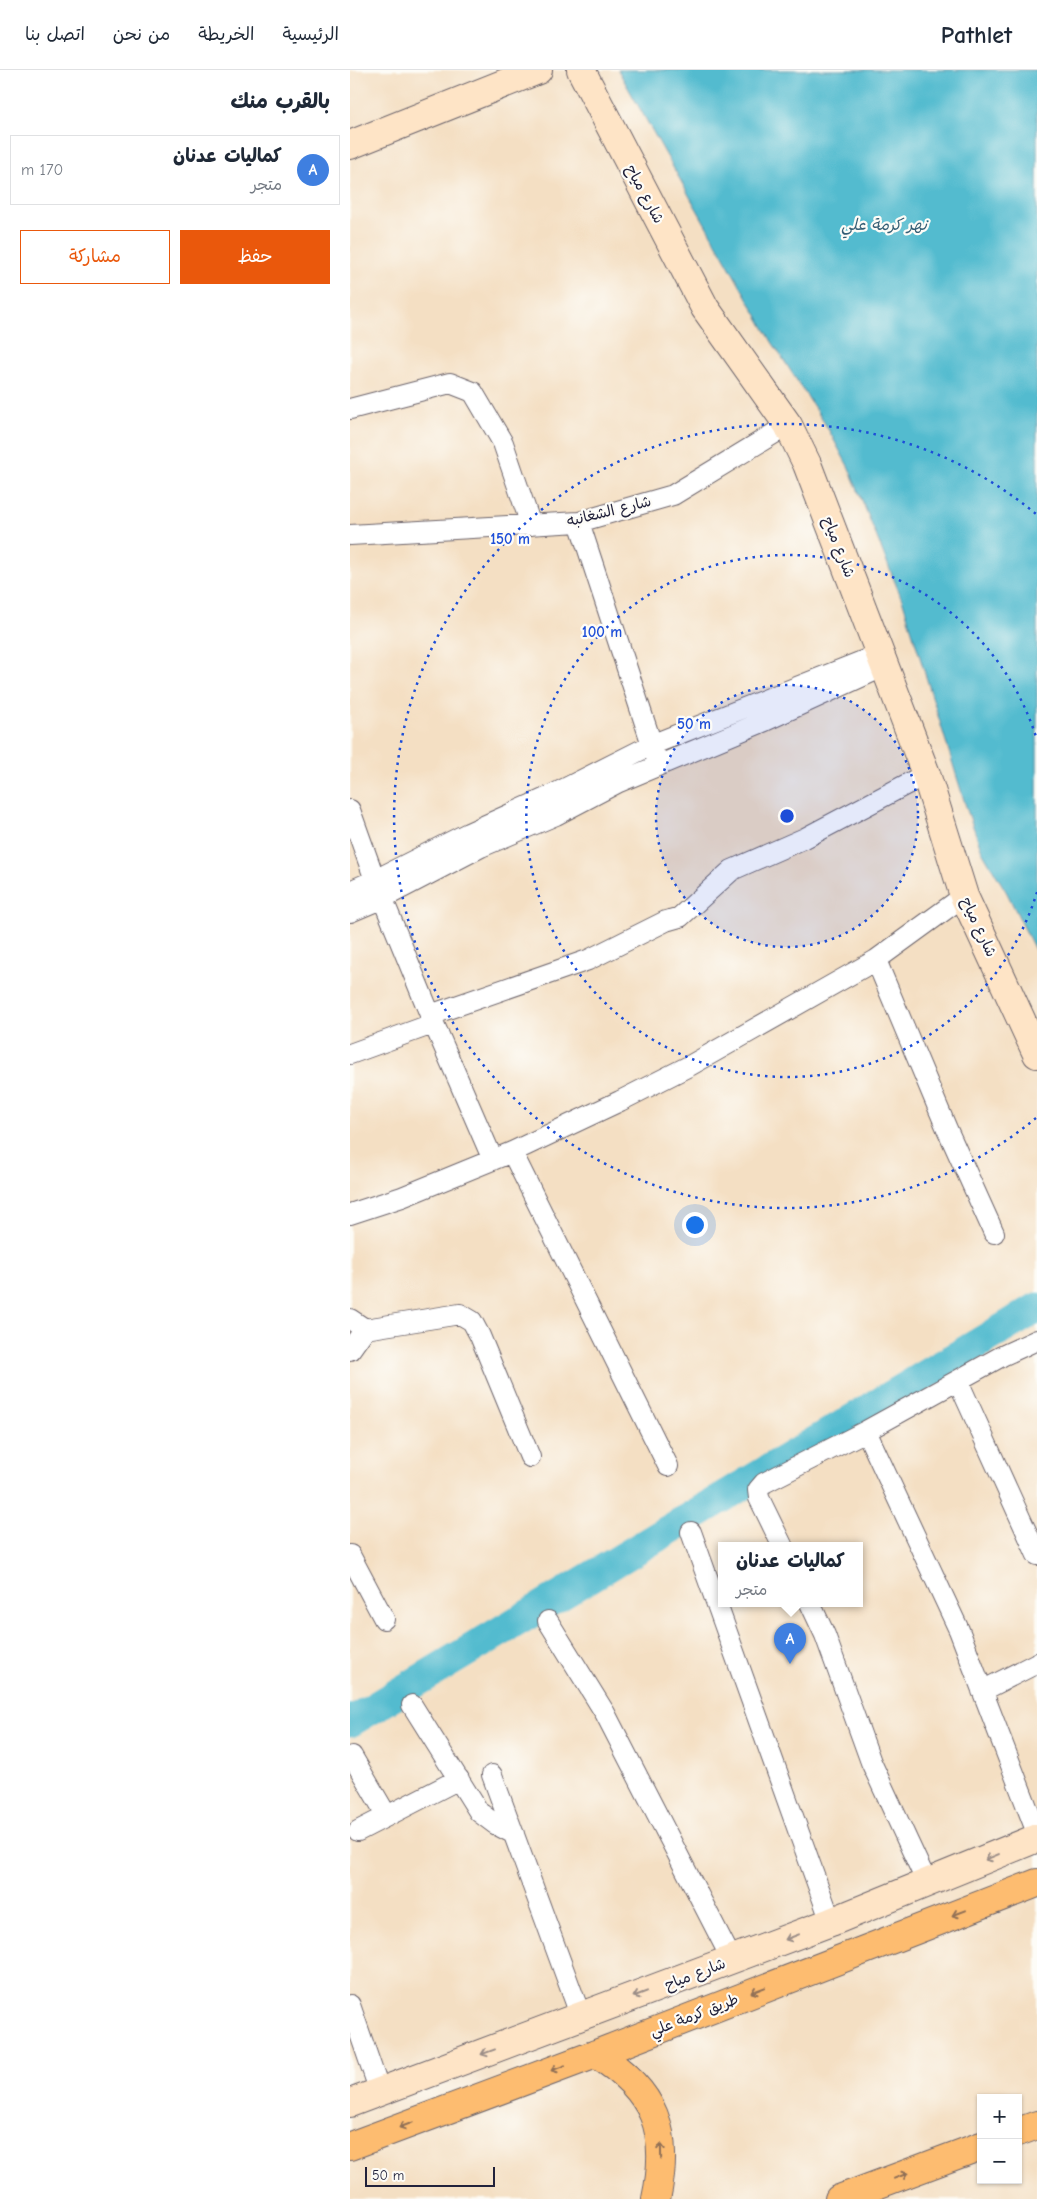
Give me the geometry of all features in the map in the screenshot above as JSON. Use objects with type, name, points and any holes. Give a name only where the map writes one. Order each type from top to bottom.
[{"type":"highway","name":"طريق كرمة علي","points":[[350,2146],[596,2054],[1037,1882]]},
{"type":"highway","points":[[596,2054],[619,2068],[637,2086],[654,2116],[662,2144],[662,2173],[656,2199]]},
{"type":"highway","points":[[1022,2131],[1037,2125]]},
{"type":"highway","points":[[839,2199],[977,2147]]},
{"type":"street","points":[[350,145],[538,70]]},
{"type":"street","name":"شارع مياح","points":[[580,70],[705,308],[788,425],[807,464],[926,774],[964,896],[1037,1054]]},
{"type":"street","points":[[350,409],[450,383],[473,392],[503,443],[531,525]]},
{"type":"street","name":"شارع الشغانبه","points":[[350,535],[578,522],[673,495],[788,425]]},
{"type":"street","points":[[578,522],[658,765]]},
{"type":"street","points":[[350,912],[379,889],[468,833],[548,797],[651,744],[882,660]]},
{"type":"street","points":[[350,891],[379,889],[556,815],[619,782],[765,721],[882,660]]},
{"type":"street","points":[[350,1054],[427,1026],[431,1017],[436,1013],[588,960],[666,921],[680,916],[732,870],[805,838],[926,774]]},
{"type":"street","points":[[350,810],[379,889],[431,1017],[502,1156],[668,1466]]},
{"type":"street","points":[[350,1214],[402,1197],[502,1156],[620,1101],[691,1065],[876,960],[964,896]]},
{"type":"street","points":[[876,960],[994,1233]]},
{"type":"street","points":[[350,1350],[358,1324],[460,1314],[472,1321],[530,1457]]},
{"type":"street","points":[[781,1542],[759,1498],[758,1490],[764,1483],[866,1431],[904,1408],[1002,1356],[1037,1340]]},
{"type":"street","points":[[958,1381],[1037,1555]]},
{"type":"street","points":[[866,1431],[959,1630],[1037,1833]]},
{"type":"street","points":[[691,1532],[831,1922]]},
{"type":"street","points":[[350,1555],[384,1619]]},
{"type":"street","points":[[812,1607],[825,1635],[871,1762],[928,1885]]},
{"type":"street","points":[[548,1621],[605,1713],[732,1960]]},
{"type":"street","points":[[982,1691],[1037,1663]]},
{"type":"street","points":[[412,1705],[479,1812],[495,1824],[514,1834]]},
{"type":"street","points":[[352,1756],[387,1816]]},
{"type":"street","points":[[492,1775],[581,2017]]},
{"type":"street","points":[[358,1831],[459,1779]]},
{"type":"street","name":"شارع مياح","points":[[350,2103],[928,1885],[1037,1838]]},
{"type":"street","points":[[350,2005],[380,2092]]},
{"type":"water","name":"نهر كرمة علي","points":[[618,70],[1037,70],[1037,954],[1007,893],[982,851],[967,810],[903,602],[849,468],[827,427],[772,342]]},
{"type":"waterway","points":[[350,1722],[1037,1308]]},
{"type":"place","name":"كماليات عدنان","points":[[790,1664]]}]
